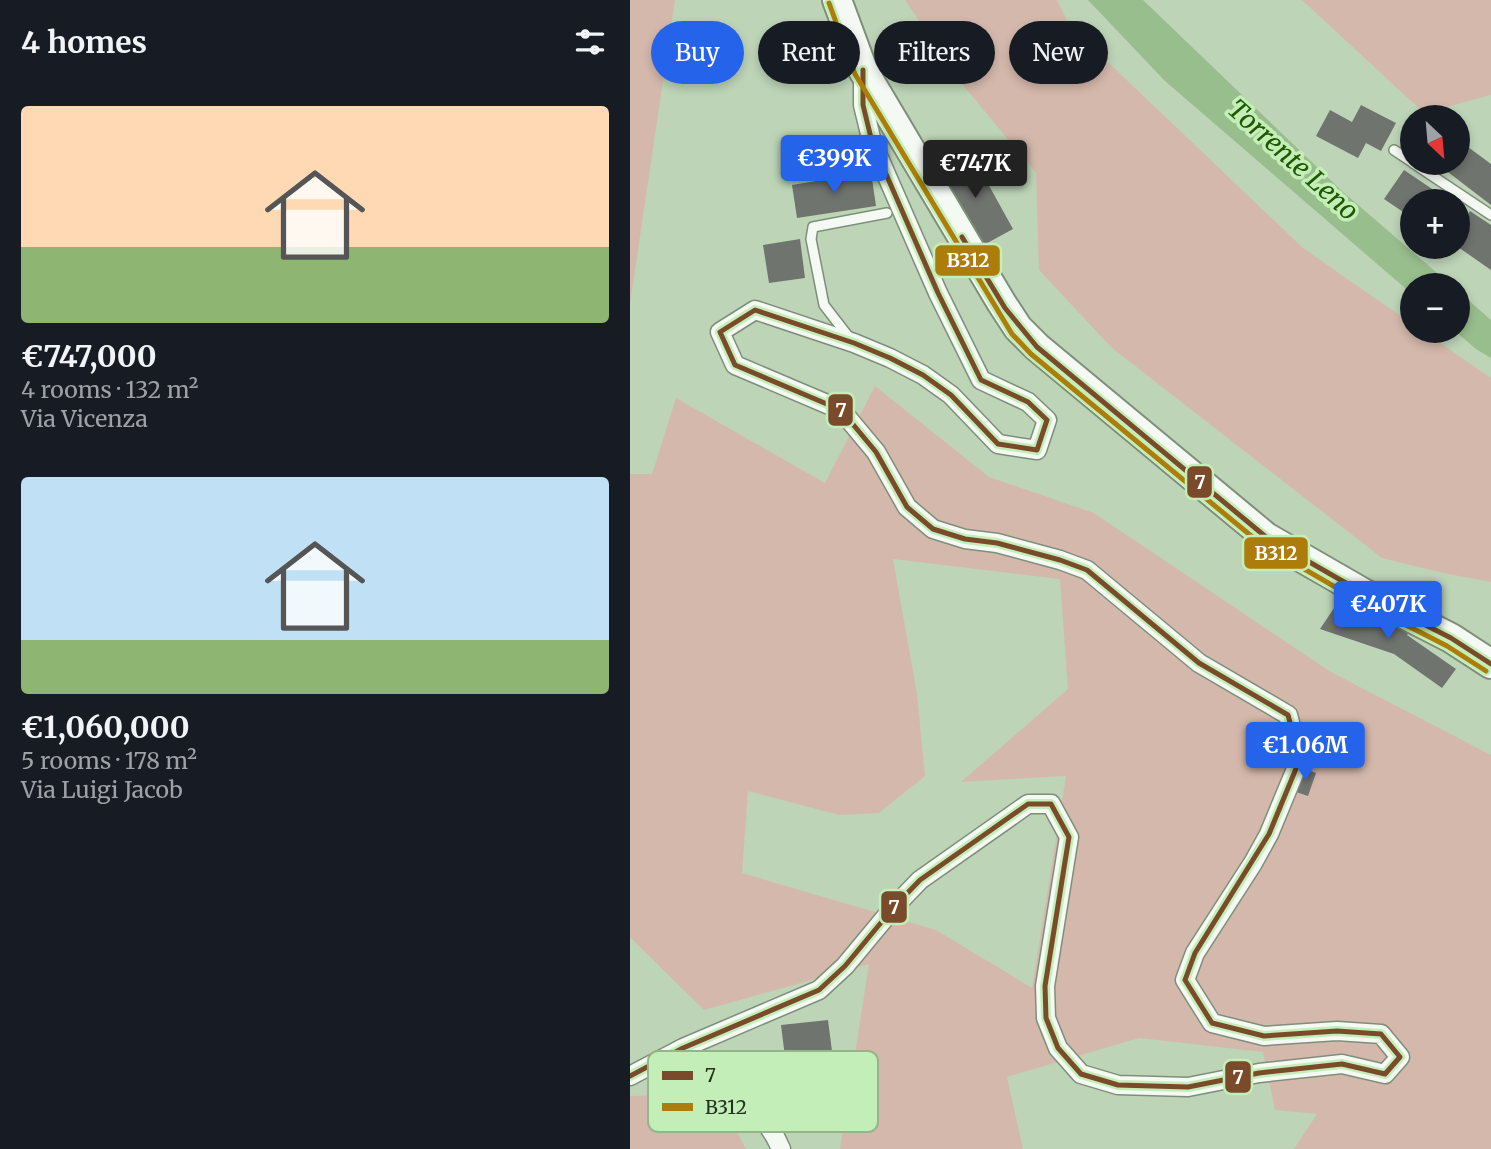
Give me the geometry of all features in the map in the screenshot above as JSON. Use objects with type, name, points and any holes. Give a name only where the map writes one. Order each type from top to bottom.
[{"type":"main road","points":[[837,0],[863,70],[1018,328],[1037,347],[1266,537],[1365,594],[1451,638],[1491,664]]},
{"type":"street","points":[[678,1051],[819,990],[845,965],[920,880],[1028,804],[1051,804],[1069,837],[1045,986],[1046,1018],[1058,1048],[1081,1074],[1118,1085],[1188,1087],[1259,1073],[1342,1064],[1385,1074],[1400,1057],[1381,1034],[1337,1031],[1264,1036],[1212,1023],[1185,980],[1195,953],[1269,834],[1300,759],[1288,715],[1199,663],[1087,570],[1009,546],[965,539],[933,529],[907,507],[876,452],[841,410],[735,365],[720,332],[755,310],[853,343],[923,375],[951,396],[998,444],[1037,450],[1047,420],[1027,402],[981,380],[937,293],[872,142],[863,104],[863,70]]},
{"type":"street","points":[[630,1076],[648,1068]]},
{"type":"street","points":[[774,1132],[781,1149]]},
{"type":"lane","points":[[1394,150],[1400,154]]},
{"type":"lane","points":[[1432,175],[1491,215]]},
{"type":"lane","points":[[853,343],[824,305],[811,239],[813,227],[887,213]]},
{"type":"shaded area","points":[[630,0],[675,0],[672,21],[651,21],[651,84],[663,84],[630,304]]},
{"type":"shaded area","points":[[905,0],[1057,0],[1068,21],[1009,21],[1009,84],[1108,84],[1108,62],[1303,248],[1400,316],[1400,343],[1440,343],[1491,378],[1491,582],[1382,558],[1112,348],[1039,270],[1036,173],[962,84],[995,84],[995,21],[919,21]]},
{"type":"shaded area","points":[[1302,0],[1491,0],[1491,95],[1454,105],[1415,105]]},
{"type":"shaded area","points":[[875,386],[989,477],[1094,513],[1329,671],[1491,755],[1491,1149],[1294,1149],[1317,1114],[1275,1110],[1263,1052],[1139,1038],[1007,1077],[1023,1149],[840,1149],[843,1132],[878,1132],[878,1051],[855,1051],[869,964],[704,1010],[630,937],[630,474],[652,474],[676,398],[825,483]],"holes":[[[893,559],[1060,579],[1068,689],[961,782],[1066,776],[1032,988],[936,930],[742,873],[748,791],[839,815],[879,813],[925,776],[917,694]]]},
{"type":"shaded area","points":[[630,1096],[648,1096],[648,1132],[737,1132],[746,1149],[630,1149]]},
{"type":"water","name":"Torrente Leno","points":[[1088,0],[1143,0],[1343,192],[1400,241],[1400,259],[1421,259],[1437,273],[1400,273],[1400,284],[1165,81]]},
{"type":"water","points":[[1470,302],[1491,320],[1491,358],[1469,343]]},
{"type":"building","points":[[1361,105],[1396,123],[1381,151],[1366,143],[1358,158],[1316,136],[1330,110],[1352,122]]},
{"type":"building","points":[[1470,148],[1491,164],[1491,205],[1452,175],[1470,175]]},
{"type":"building","points":[[971,153],[1013,229],[980,247],[938,172]]},
{"type":"building","points":[[871,172],[876,206],[797,218],[792,185]]},
{"type":"building","points":[[1401,175],[1411,175],[1432,189],[1400,189],[1400,210],[1384,199]]},
{"type":"building","points":[[1470,211],[1491,225],[1491,270],[1470,255]]},
{"type":"building","points":[[800,239],[805,278],[769,283],[763,245]]},
{"type":"building","points":[[1338,602],[1378,624],[1389,615],[1413,628],[1407,635],[1456,669],[1442,688],[1394,654],[1320,629]]},
{"type":"building","points":[[1302,768],[1316,773],[1308,796],[1293,791]]},
{"type":"building","points":[[828,1020],[832,1051],[784,1051],[781,1025]]},
{"type":"transit line","name":"B312","points":[[829,3],[855,74],[1012,334],[1031,354],[1261,544],[1361,602],[1447,646],[1486,671]]},
{"type":"transit line","name":"7","points":[[677,1051],[819,990],[845,966],[920,880],[1028,804],[1051,804],[1069,837],[1045,986],[1046,1018],[1058,1048],[1081,1074],[1118,1085],[1188,1087],[1259,1073],[1342,1064],[1385,1074],[1400,1057],[1381,1034],[1337,1031],[1264,1036],[1212,1023],[1185,980],[1195,953],[1269,834],[1300,759],[1288,715],[1199,663],[1087,570],[997,543],[965,539],[933,529],[907,507],[876,452],[841,410],[735,365],[720,332],[755,310],[890,358],[923,375],[951,395],[998,444],[1037,450],[1047,420],[1028,402],[981,380],[938,293],[872,142],[863,105],[863,70]]},
{"type":"transit line","name":"7","points":[[962,237],[1005,308],[1037,347],[1266,537],[1365,594],[1451,638],[1491,664]]},
{"type":"transit line","name":"7","points":[[630,1076],[648,1066]]}]
